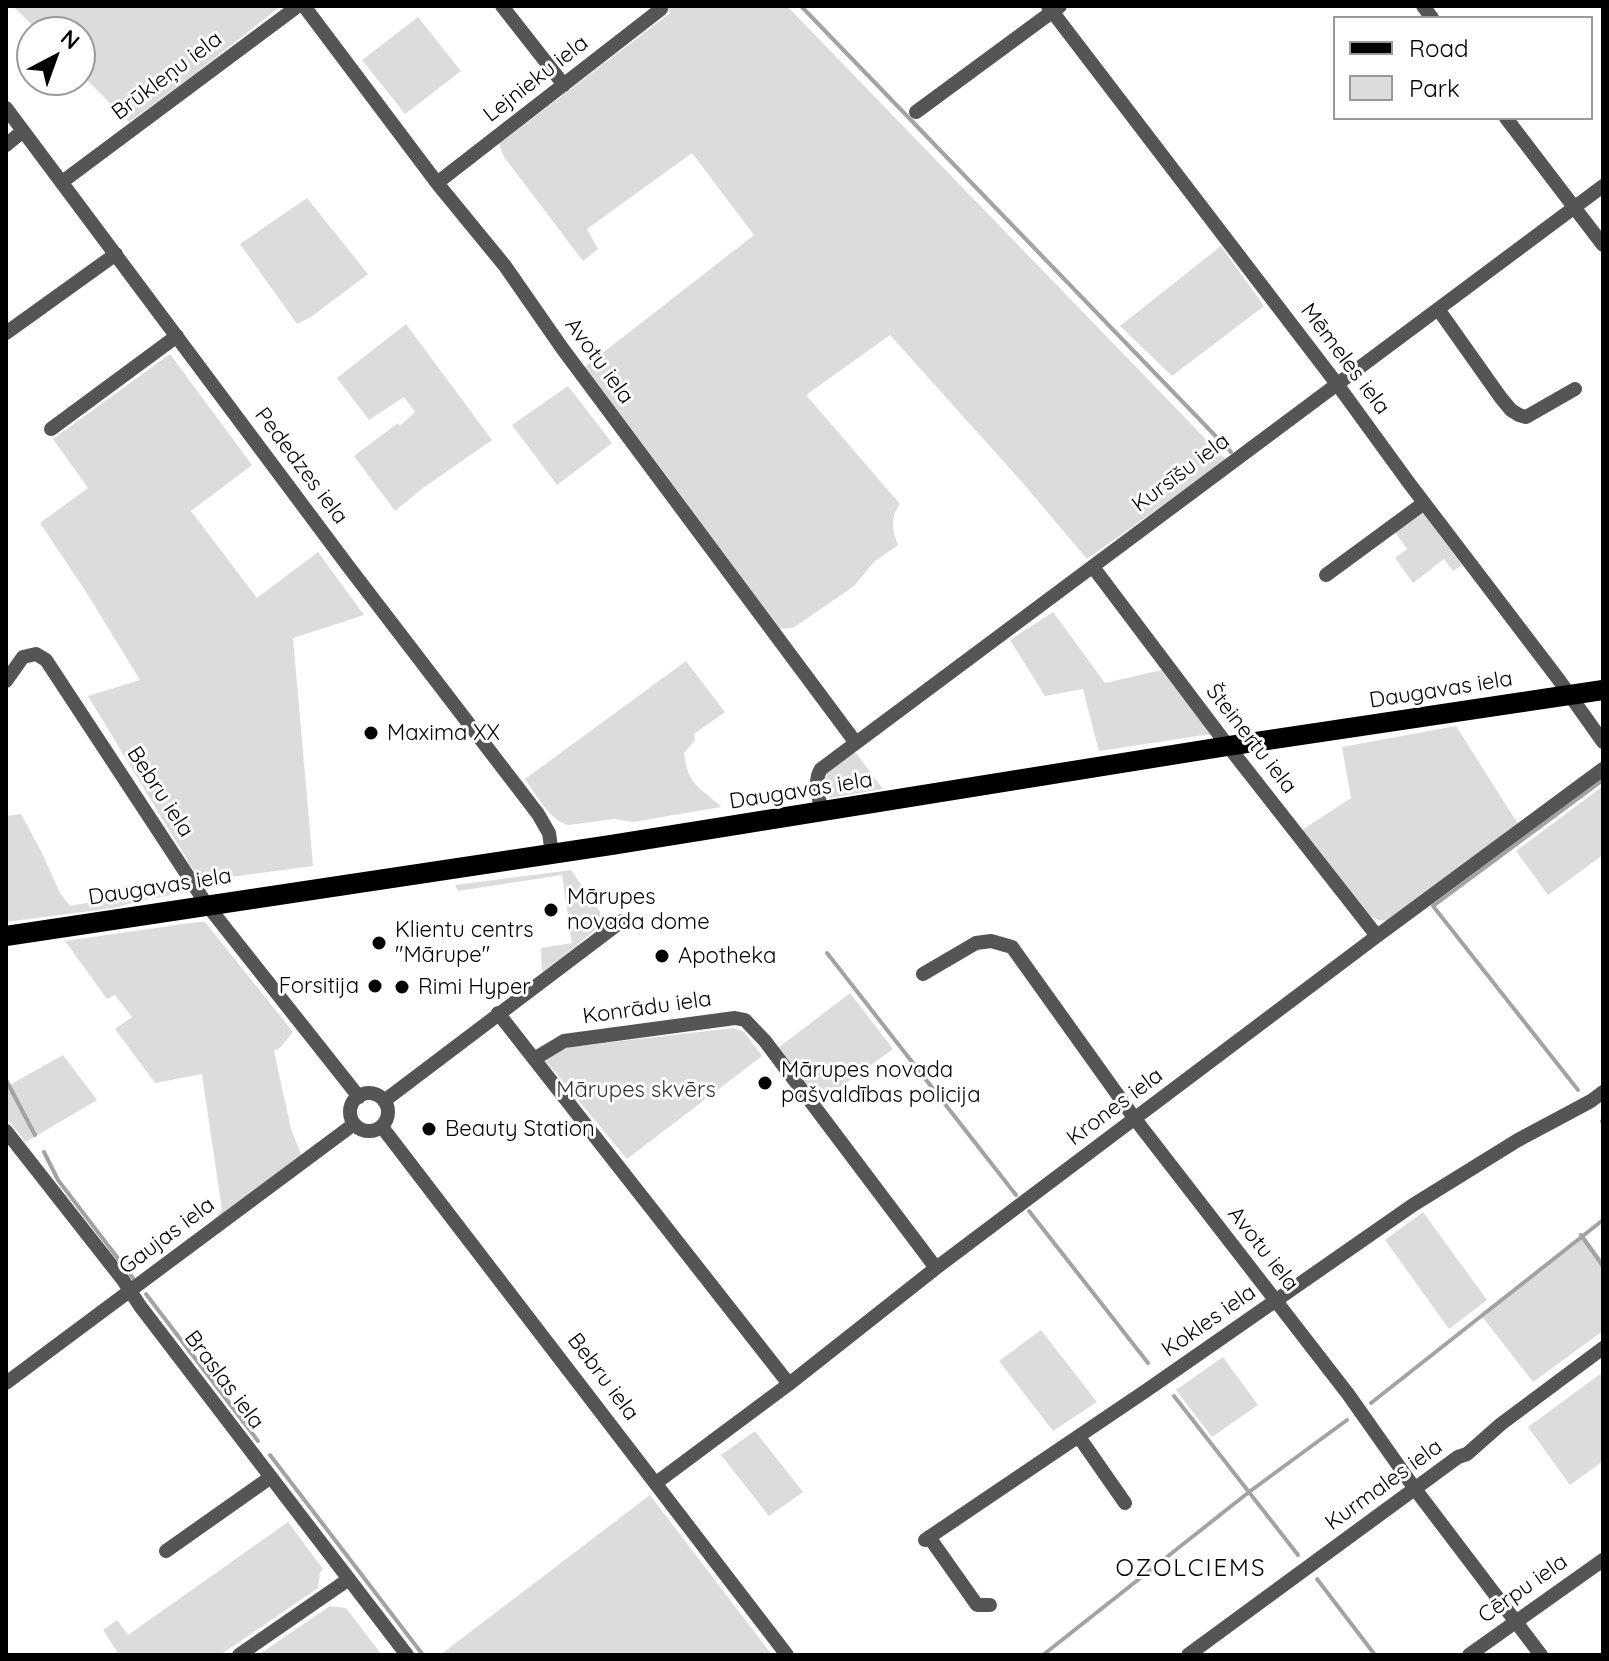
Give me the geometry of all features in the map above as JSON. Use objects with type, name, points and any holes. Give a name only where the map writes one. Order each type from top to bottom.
[{"type":"main road","name":"Daugavas iela","points":[[6,936],[1603,690]]},
{"type":"street","name":"Brūkleņu iela","points":[[62,182],[301,6]]},
{"type":"street","name":"Avotu iela","points":[[301,6],[505,266],[562,348],[856,743]]},
{"type":"street","points":[[502,6],[564,85]]},
{"type":"street","points":[[916,112],[1053,8]]},
{"type":"street","name":"Mēmeles iela","points":[[1053,8],[1603,742]]},
{"type":"street","name":"Lejnieku iela","points":[[437,183],[661,9]]},
{"type":"street","name":"Pededzes iela","points":[[6,108],[348,566],[538,814],[549,833],[552,854]]},
{"type":"street","points":[[1508,120],[1603,245]]},
{"type":"street","points":[[6,145],[23,131]]},
{"type":"street","name":"Kursīšu iela","points":[[822,812],[817,775],[821,769],[1603,186]]},
{"type":"street","points":[[6,333],[116,254]]},
{"type":"street","points":[[1438,309],[1501,398],[1519,415],[1526,417],[1575,389]]},
{"type":"street","points":[[51,429],[177,336]]},
{"type":"street","points":[[1326,575],[1424,503]]},
{"type":"street","name":"Šteinertu iela","points":[[1093,567],[1377,936]]},
{"type":"street","name":"Bebru iela","points":[[6,681],[23,657],[36,654],[46,660],[207,905],[359,1097]]},
{"type":"street","name":"Krones iela","points":[[656,1483],[789,1384],[936,1268],[1603,769]]},
{"type":"street","points":[[384,1101],[622,921]]},
{"type":"street","name":"Avotu iela","points":[[923,974],[976,943],[991,941],[1012,947],[1135,1119],[1348,1394],[1415,1489],[1541,1655]]},
{"type":"street","points":[[498,1013],[789,1384]]},
{"type":"street","name":"Konrādu iela","points":[[534,1059],[564,1041],[735,1018],[745,1020],[765,1041],[936,1268]]},
{"type":"street","name":"Kokles iela","points":[[990,1605],[977,1605],[927,1539],[1456,1177],[1603,1092]]},
{"type":"street","points":[[372,1094],[384,1101],[388,1114],[382,1127],[368,1131],[354,1124],[351,1109],[355,1100],[372,1094]]},
{"type":"street","name":"Gaujas iela","points":[[6,1383],[354,1124]]},
{"type":"street","name":"Bebru iela","points":[[382,1127],[787,1655]]},
{"type":"street","name":"Braslas iela","points":[[6,1131],[407,1655]]},
{"type":"street","name":"Kurmales iela","points":[[1188,1655],[1458,1457],[1467,1454],[1501,1424],[1603,1348]]},
{"type":"street","points":[[1079,1437],[1125,1503]]},
{"type":"street","points":[[166,1551],[271,1477]]},
{"type":"street","name":"Cērpu iela","points":[[1469,1655],[1603,1560]]},
{"type":"street","points":[[239,1655],[349,1579]]},
{"type":"green space","points":[[13,6],[281,6],[129,122],[96,89],[96,16],[23,16]]},
{"type":"green space","points":[[664,6],[787,6],[1226,460],[1087,559],[890,335],[806,395],[900,504],[893,524],[898,545],[874,562],[854,586],[793,628],[776,629],[582,369],[754,235],[692,153],[587,229],[598,249],[583,261],[504,157],[499,144],[670,13]]},
{"type":"green space","points":[[418,17],[461,71],[405,114],[362,60]]},
{"type":"green space","points":[[307,198],[368,274],[297,324],[240,244]]},
{"type":"green space","points":[[1221,246],[1264,306],[1172,376],[1120,326]]},
{"type":"green space","points":[[406,324],[492,440],[395,511],[354,456],[398,423],[400,426],[415,412],[404,397],[369,420],[337,378]]},
{"type":"green space","points":[[170,354],[252,465],[191,511],[257,598],[318,552],[364,615],[293,638],[313,866],[200,881],[88,696],[140,680],[40,523],[88,488],[53,439]]},
{"type":"green space","points":[[568,386],[612,443],[557,485],[512,425]]},
{"type":"green space","points":[[1423,512],[1462,565],[1453,571],[1444,559],[1413,583],[1395,558],[1407,549],[1395,532]]},
{"type":"green space","points":[[1053,612],[1105,683],[1162,670],[1211,734],[1099,751],[1083,689],[1045,696],[1010,640]]},
{"type":"green space","points":[[686,661],[725,712],[694,734],[695,740],[684,753],[692,779],[721,807],[633,822],[614,819],[569,825],[556,819],[525,779]]},
{"type":"green space","points":[[1456,726],[1518,824],[1389,921],[1366,915],[1302,830],[1351,798],[1342,747]]},
{"type":"green space","points":[[856,753],[883,789],[830,798],[825,783],[830,770],[842,759]]},
{"type":"green space","points":[[1603,786],[1603,855],[1548,895],[1516,851]]},
{"type":"green space","points":[[21,814],[60,893],[70,906],[175,887],[180,882],[180,876],[189,888],[188,892],[114,908],[6,922],[6,816]]},
{"type":"green space","points":[[571,870],[600,912],[602,924],[542,972],[541,948],[572,943],[562,875],[458,891],[455,885]]},
{"type":"green space","points":[[205,922],[293,1032],[274,1051],[291,1129],[302,1157],[212,1222],[222,1210],[202,1074],[155,1083],[115,1029],[132,1017],[115,995],[107,999],[65,941]]},
{"type":"green space","points":[[850,993],[893,1049],[820,1102],[778,1048]]},
{"type":"green space","name":"Mārupes skvērs","points":[[733,1028],[744,1032],[762,1056],[627,1159],[545,1060],[553,1049]]},
{"type":"green space","points":[[63,1055],[97,1100],[26,1142],[6,1118],[6,1087]]},
{"type":"green space","points":[[1423,1212],[1487,1300],[1449,1329],[1385,1240]]},
{"type":"green space","points":[[1584,1236],[1603,1261],[1603,1331],[1533,1382],[1480,1314]]},
{"type":"green space","points":[[1041,1330],[1097,1402],[1053,1431],[999,1361]]},
{"type":"green space","points":[[1223,1357],[1258,1405],[1212,1437],[1176,1390]]},
{"type":"green space","points":[[1603,1372],[1603,1461],[1570,1485],[1528,1427]]},
{"type":"green space","points":[[755,1431],[803,1492],[769,1516],[721,1455]]},
{"type":"green space","points":[[650,1495],[772,1655],[440,1655]]},
{"type":"green space","points":[[288,1522],[323,1569],[318,1588],[220,1655],[119,1655],[103,1630],[117,1620],[128,1635]]},
{"type":"green space","points":[[330,1606],[346,1608],[382,1655],[258,1655]]},
{"type":"waterway","points":[[801,6],[1231,452]]},
{"type":"waterway","points":[[1578,1090],[1433,906],[1603,780]]},
{"type":"waterway","points":[[827,953],[1016,1195]]},
{"type":"waterway","points":[[6,1080],[35,1135]]},
{"type":"waterway","points":[[44,1152],[58,1180],[133,1278]]},
{"type":"waterway","points":[[1029,1211],[1148,1363]]},
{"type":"waterway","points":[[1371,1403],[1603,1220]]},
{"type":"waterway","points":[[1581,1235],[1603,1266]]},
{"type":"waterway","points":[[146,1294],[258,1441]]},
{"type":"waterway","points":[[1174,1396],[1298,1555]]},
{"type":"waterway","points":[[1043,1655],[1249,1492],[1347,1420]]},
{"type":"waterway","points":[[270,1455],[423,1655]]},
{"type":"waterway","points":[[1317,1579],[1375,1655]]},
{"type":"place","name":"Maxima XX","points":[[371,733]]},
{"type":"place","name":"Mārupes novada dome","points":[[551,910]]},
{"type":"place","name":"Klientu centrs \"Mārupe\"","points":[[379,943]]},
{"type":"place","name":"Apotheka","points":[[662,956]]},
{"type":"place","name":"Forsitija","points":[[375,986]]},
{"type":"place","name":"Rimi Hyper","points":[[402,987]]},
{"type":"place","name":"Mārupes novada pašvaldības policija","points":[[765,1083]]},
{"type":"place","name":"Beauty Station","points":[[429,1129]]},
{"type":"district","name":"OZOLCIEMS","points":[[1191,1569]]}]
